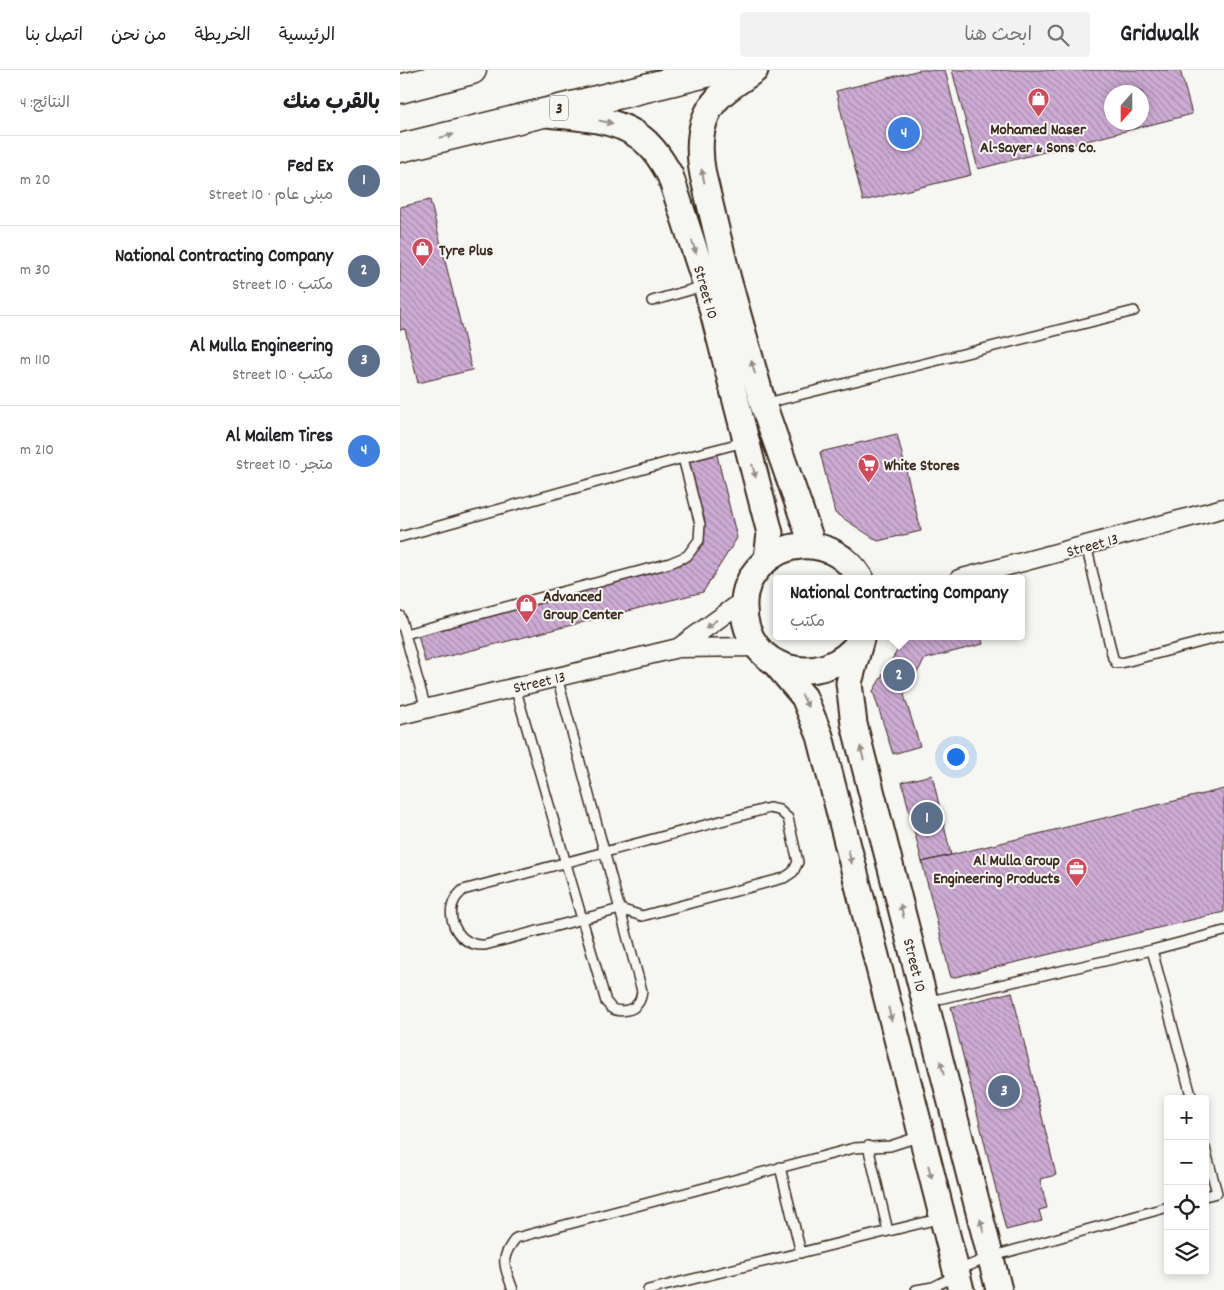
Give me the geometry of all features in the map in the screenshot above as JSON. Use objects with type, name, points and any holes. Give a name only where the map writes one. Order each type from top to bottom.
[{"type":"main road","points":[[400,89],[472,70]]},
{"type":"main road","name":"3","points":[[400,148],[719,70]]},
{"type":"street","name":"Street 10","points":[[756,70],[718,98],[706,114],[701,136],[700,158],[717,282],[751,407],[813,546]]},
{"type":"street","name":"Street 10","points":[[540,113],[606,122],[634,133],[649,144],[670,175],[717,282]]},
{"type":"street","name":"Street 10","points":[[751,407],[746,442],[770,533],[767,559]]},
{"type":"street","name":"Street 13","points":[[974,575],[1224,508]]},
{"type":"street","points":[[860,640],[854,649],[836,663],[812,670],[788,668],[775,663],[757,647],[745,625],[744,601],[746,590],[756,570],[767,559],[788,548],[813,546],[825,549],[844,558],[862,575]]},
{"type":"street","name":"Street 13","points":[[678,648],[744,601]]},
{"type":"street","name":"Street 10","points":[[860,640],[849,683],[854,724],[998,1290]]},
{"type":"street","name":"Street 13","points":[[400,715],[678,648],[757,647]]},
{"type":"street","points":[[775,663],[804,698],[820,736],[958,1280]]},
{"type":"lane","points":[[652,300],[717,282]]},
{"type":"lane","points":[[751,407],[1134,311]]},
{"type":"lane","points":[[400,537],[746,442]]},
{"type":"lane","points":[[405,634],[670,563],[687,556],[699,540],[700,524],[683,458]]},
{"type":"lane","points":[[1086,545],[1113,658],[1116,663],[1224,636]]},
{"type":"lane","points":[[400,616],[426,709]]},
{"type":"lane","points":[[515,687],[606,1002],[611,1008],[619,1011],[628,1010],[637,1005],[642,991],[557,677]]},
{"type":"lane","points":[[769,808],[779,810],[788,818],[798,862],[793,872],[784,878],[642,916],[620,909],[485,945],[475,945],[464,939],[456,930],[452,919],[452,907],[456,898],[463,890],[565,862],[769,808]]},
{"type":"lane","points":[[925,1002],[1152,950],[1224,931]]},
{"type":"lane","points":[[1152,950],[1191,1095]]},
{"type":"lane","points":[[513,1290],[504,1262],[506,1249],[516,1238],[854,1148],[890,1146],[921,1136]]},
{"type":"lane","points":[[868,1146],[888,1231]]},
{"type":"lane","points":[[1209,1163],[1217,1193],[1209,1195]]},
{"type":"lane","points":[[780,1167],[800,1253]]},
{"type":"lane","points":[[916,1290],[933,1287],[948,1279],[958,1280],[990,1257],[1164,1208]]},
{"type":"lane","points":[[648,1290],[942,1218]]},
{"type":"building","points":[[920,70],[945,70],[971,175],[863,201],[836,91]]},
{"type":"building","name":"Mohamed Naser Al-Sayer & Sons Co.","points":[[952,70],[1180,70],[1192,114],[1149,125],[1149,85],[1104,85],[1104,130],[1130,130],[978,169]]},
{"type":"building","name":"Tyre Plus","points":[[430,200],[472,370],[418,383],[405,329],[400,330],[400,207]]},
{"type":"building","name":"White Stores","points":[[897,434],[921,531],[878,541],[835,513],[820,452]]},
{"type":"building","points":[[716,451],[737,538],[703,592],[425,662],[417,631],[685,563],[704,534],[686,458]]},
{"type":"building","points":[[904,640],[982,640],[983,644],[925,659],[904,695],[920,746],[893,754],[873,691]]},
{"type":"building","points":[[932,775],[951,855],[922,862],[902,782]]},
{"type":"building","name":"Al Mulla Group Engineering Products","points":[[1224,789],[1224,912],[951,978],[922,862]]},
{"type":"building","points":[[1012,992],[1056,1175],[1040,1179],[1047,1208],[1039,1210],[1042,1221],[1006,1230],[951,1007]]},
{"type":"place","name":"Mohamed Naser Al-Sayer & Sons Co.","points":[[1038,118]]},
{"type":"place","name":"Al Mailem Tires","points":[[904,133]]},
{"type":"place","name":"Tyre Plus","points":[[423,268]]},
{"type":"place","name":"White Stores","points":[[868,483]]},
{"type":"place","name":"Advanced Group Center","points":[[527,623]]},
{"type":"place","name":"National Contracting Company","points":[[899,675]]},
{"type":"place","name":"Fed Ex","points":[[927,818]]},
{"type":"place","name":"Al Mulla Group Engineering Products","points":[[1076,887]]},
{"type":"place","name":"Al Mulla Engineering","points":[[1004,1091]]}]
